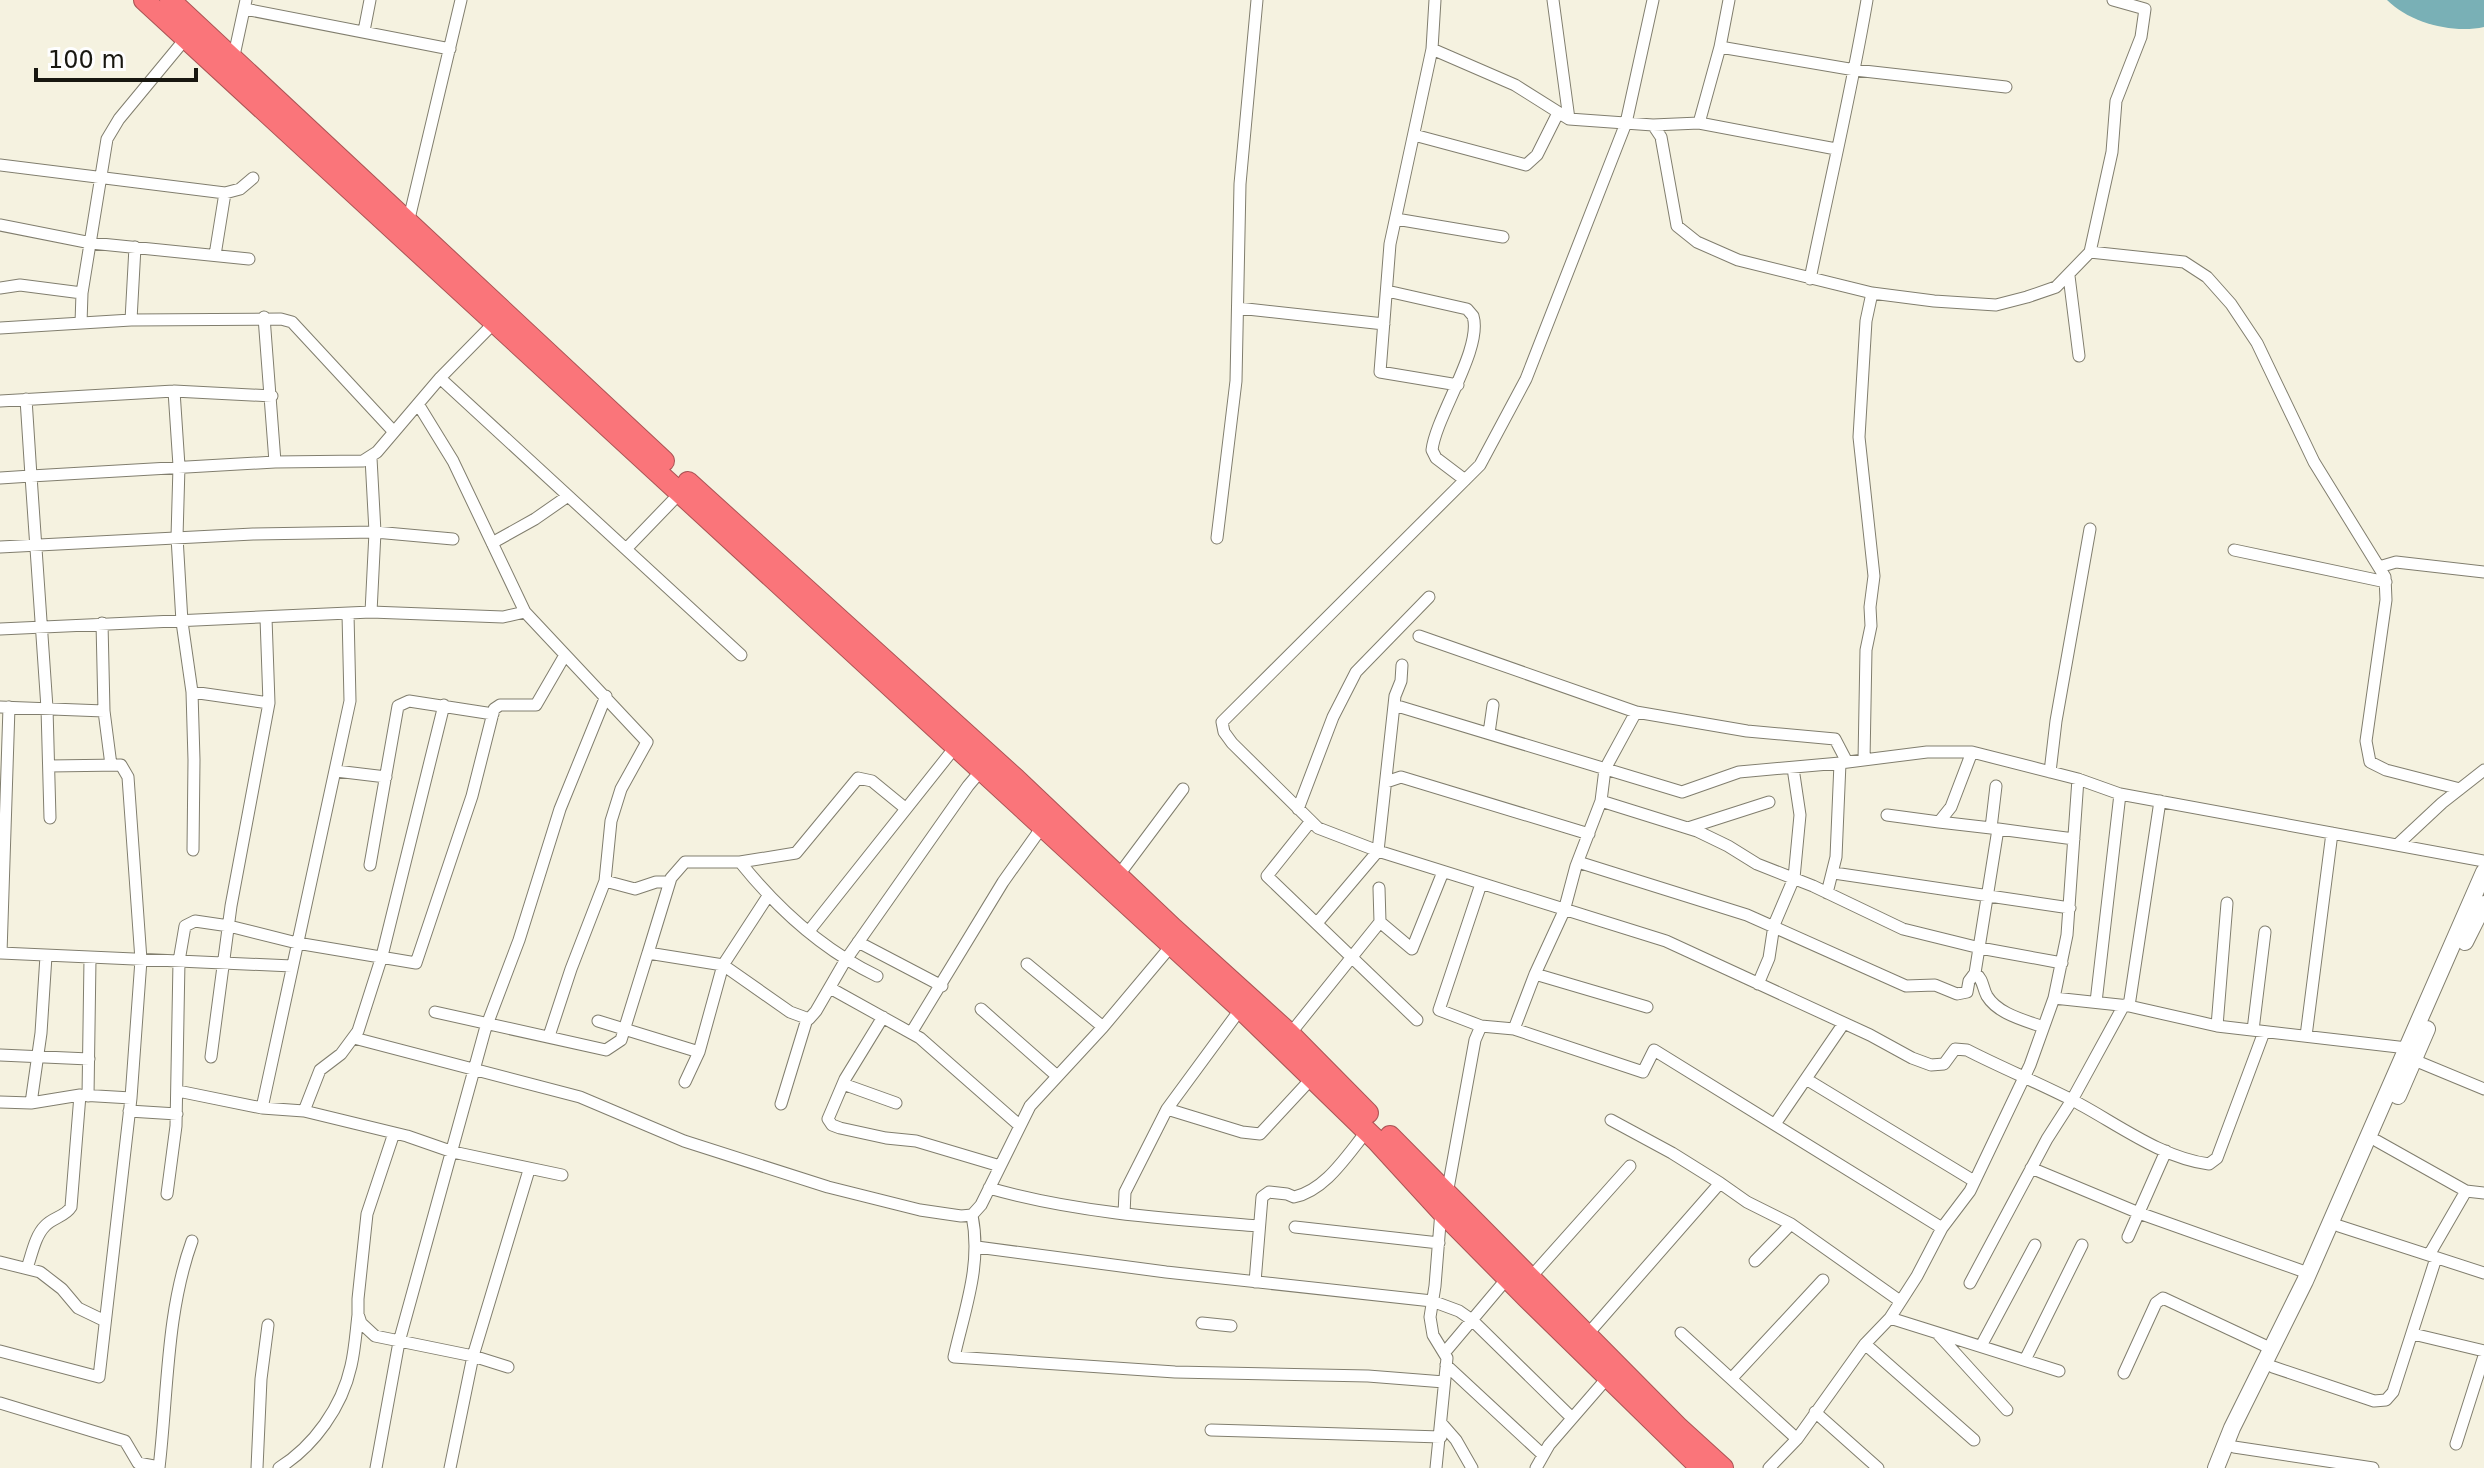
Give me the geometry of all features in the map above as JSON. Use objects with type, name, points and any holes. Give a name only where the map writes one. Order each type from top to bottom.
[{"type":"highway","points":[[144,0],[956,746],[987,764],[1042,827],[1171,946],[1290,1034],[1444,1203]]},
{"type":"highway","points":[[170,0],[987,764],[1118,876],[1246,1003],[1312,1078],[1587,1335],[1723,1468]]},
{"type":"highway","points":[[1519,1274],[1608,1377],[1698,1467]]},
{"type":"street","points":[[364,31],[370,0]]},
{"type":"street","points":[[408,223],[461,0]]},
{"type":"street","points":[[1217,538],[1236,381],[1240,184],[1257,0]]},
{"type":"street","points":[[1435,0],[1432,49],[1390,244],[1380,372],[1458,385]]},
{"type":"street","points":[[1414,135],[1526,165],[1537,155],[1563,116],[1553,0]]},
{"type":"street","points":[[1653,0],[1626,123],[1526,379],[1480,465],[1222,722],[1224,732],[1318,828],[1378,851],[1666,941],[1931,1065],[1944,1064],[1955,1049],[1967,1050],[2072,1100],[2166,1151],[2205,1164],[2214,1162],[2259,1031],[2265,932]]},
{"type":"street","points":[[1699,123],[1729,0]]},
{"type":"street","points":[[1810,279],[1867,0]]},
{"type":"street","points":[[1653,125],[1661,137],[1677,226],[1697,242],[1738,260],[1872,293],[1996,305],[2056,287],[2090,252],[2112,152],[2116,101],[2141,37],[2145,9],[2113,0]]},
{"type":"street","points":[[233,61],[245,5],[450,49]]},
{"type":"street","points":[[81,323],[82,293],[99,177],[111,129],[186,38]]},
{"type":"street","points":[[1720,47],[1855,70],[2006,87]]},
{"type":"street","points":[[1432,49],[1515,85],[1563,116],[1653,125],[1699,123],[1836,149]]},
{"type":"street","points":[[0,165],[225,193],[240,189],[253,178]]},
{"type":"street","points":[[215,255],[225,193]]},
{"type":"street","points":[[1396,219],[1503,237]]},
{"type":"street","points":[[0,225],[91,243],[249,259]]},
{"type":"street","points":[[131,320],[135,247]]},
{"type":"street","points":[[2090,252],[2184,262],[2207,277],[2231,304],[2257,343],[2314,462],[2386,582],[2366,741],[2367,756],[2375,767],[2460,789]]},
{"type":"street","points":[[2069,276],[2079,356]]},
{"type":"street","points":[[0,288],[20,285],[82,293]]},
{"type":"street","points":[[1387,291],[1470,312],[1475,324],[1458,385],[1432,450],[1436,458],[1465,480]]},
{"type":"street","points":[[1864,760],[1866,650],[1874,576],[1859,437],[1866,321],[1872,293]]},
{"type":"street","points":[[1238,308],[1384,324]]},
{"type":"street","points":[[264,317],[275,462]]},
{"type":"street","points":[[0,328],[131,320],[264,317],[292,322],[394,432]]},
{"type":"street","points":[[0,478],[179,466],[353,462],[371,458],[440,378],[494,323]]},
{"type":"street","points":[[440,378],[741,655]]},
{"type":"street","points":[[0,401],[174,391],[272,396]]},
{"type":"street","points":[[174,391],[179,466],[177,537],[182,622],[192,692],[193,850]]},
{"type":"street","points":[[26,399],[47,708],[50,818]]},
{"type":"street","points":[[418,404],[453,461],[525,612],[647,742],[621,789],[611,821],[605,881],[549,1036]]},
{"type":"street","points":[[371,458],[375,532],[371,612]]},
{"type":"street","points":[[626,549],[680,493]]},
{"type":"street","points":[[492,543],[568,496]]},
{"type":"street","points":[[2050,772],[2090,529]]},
{"type":"street","points":[[0,547],[177,537],[375,532],[453,539]]},
{"type":"street","points":[[2234,550],[2386,582]]},
{"type":"street","points":[[2379,567],[2396,562],[2484,572]]},
{"type":"street","points":[[1298,809],[1333,717],[1356,672],[1429,597]]},
{"type":"street","points":[[0,629],[371,612],[503,617],[525,612]]},
{"type":"street","points":[[262,1108],[350,701],[348,614]]},
{"type":"street","points":[[211,1057],[229,926],[269,703],[266,618]]},
{"type":"street","points":[[102,623],[104,711],[111,765]]},
{"type":"street","points":[[1419,636],[1636,712],[1747,731],[1835,739],[1843,763],[1834,873],[1827,893]]},
{"type":"street","points":[[167,1194],[177,1114],[179,961],[185,926],[195,921],[229,926],[297,943],[416,963],[472,796],[494,709],[500,705],[536,705],[565,655]]},
{"type":"street","points":[[1317,923],[1378,851],[1394,705],[1402,665]]},
{"type":"street","points":[[192,692],[269,703]]},
{"type":"street","points":[[376,1468],[399,1342],[487,1025],[519,940],[560,809],[606,696]]},
{"type":"street","points":[[370,865],[398,706],[409,701],[493,714]]},
{"type":"street","points":[[304,1111],[320,1070],[341,1054],[354,1038],[382,956],[444,705]]},
{"type":"street","points":[[1394,705],[1682,792],[1739,772],[1927,752],[1972,752],[2078,779],[2120,794],[2484,861]]},
{"type":"street","points":[[1489,733],[1493,705]]},
{"type":"street","points":[[0,960],[5,707],[104,711]]},
{"type":"street","points":[[1514,1029],[1564,911],[1601,801],[1605,769],[1636,712]]},
{"type":"street","points":[[809,931],[956,746]]},
{"type":"street","points":[[1939,822],[1951,807],[1972,752]]},
{"type":"street","points":[[781,1104],[807,1019],[816,1011],[858,942],[987,764]]},
{"type":"street","points":[[0,1351],[99,1377],[130,1105],[141,960],[128,777],[124,768],[111,765],[49,766]]},
{"type":"street","points":[[1758,984],[1769,958],[1774,925],[1794,878],[1800,815],[1793,768]]},
{"type":"street","points":[[2397,845],[2484,770]]},
{"type":"street","points":[[336,771],[386,777]]},
{"type":"street","points":[[1386,782],[1401,777],[1589,834]]},
{"type":"street","points":[[435,1012],[606,1050],[621,1040],[669,882],[685,862],[740,862],[796,853],[858,778],[872,781],[905,808]]},
{"type":"street","points":[[1769,1468],[1797,1439],[1865,1344],[1890,1318],[1917,1276],[1942,1228],[1970,1191],[2039,1044],[2062,963],[2070,908],[2078,779]]},
{"type":"street","points":[[1578,862],[1774,925],[1906,986],[1935,985],[1957,994],[1967,992],[1980,948],[1989,897],[1996,786]]},
{"type":"street","points":[[1118,876],[1183,789]]},
{"type":"street","points":[[2096,1002],[2120,794]]},
{"type":"street","points":[[1601,801],[1688,828],[1728,846],[1757,864],[1903,929],[1980,948],[2062,963]]},
{"type":"street","points":[[1970,1283],[2031,1168],[2127,1006],[2160,801]]},
{"type":"street","points":[[1688,828],[1769,802]]},
{"type":"street","points":[[1887,815],[2074,839]]},
{"type":"street","points":[[1311,821],[1267,876],[1417,1020]]},
{"type":"street","points":[[911,1033],[1003,882],[1042,827]]},
{"type":"street","points":[[2306,1036],[2332,833]]},
{"type":"street","points":[[740,862],[768,896],[845,961],[877,976]]},
{"type":"street","points":[[1380,922],[1412,949],[1443,872]]},
{"type":"street","points":[[2226,1468],[2377,1141],[2484,872]]},
{"type":"street","points":[[1834,873],[2070,908]]},
{"type":"street","points":[[605,881],[635,889],[656,882],[669,882]]},
{"type":"street","points":[[1481,884],[1439,1010],[1481,1026],[1514,1029],[1643,1072],[1654,1050],[1942,1228]]},
{"type":"street","points":[[1290,1034],[1380,922],[1379,888]]},
{"type":"street","points":[[685,1082],[699,1052],[723,965],[768,896]]},
{"type":"street","points":[[2217,1026],[2227,903]]},
{"type":"street","points":[[2216,1468],[2232,1428],[2484,904]]},
{"type":"street","points":[[858,942],[942,986]]},
{"type":"street","points":[[1171,946],[1103,1027],[1030,1106],[1019,1125],[989,1188],[972,1215],[976,1261],[954,1357],[1175,1372],[1368,1376],[1444,1382]]},
{"type":"street","points":[[0,953],[292,966]]},
{"type":"street","points":[[648,953],[723,965],[790,1012],[807,1019]]},
{"type":"street","points":[[31,1103],[46,956]]},
{"type":"street","points":[[27,1268],[40,1232],[47,1223],[68,1212],[71,1207],[89,1059],[90,959]]},
{"type":"street","points":[[1027,964],[1103,1027]]},
{"type":"street","points":[[1975,973],[1999,1009],[2043,1027]]},
{"type":"street","points":[[1535,974],[1647,1007]]},
{"type":"street","points":[[830,988],[911,1033],[944,1057],[1019,1125]]},
{"type":"street","points":[[2054,998],[2127,1006],[2217,1026],[2306,1036],[2410,1054],[2484,1089]]},
{"type":"street","points":[[1124,1214],[1125,1192],[1167,1109],[1246,1003]]},
{"type":"street","points":[[981,1009],[1057,1076]]},
{"type":"street","points":[[883,1017],[843,1084],[828,1119],[832,1125],[886,1138],[916,1141],[1000,1166]]},
{"type":"street","points":[[598,1021],[699,1052]]},
{"type":"street","points":[[1775,1124],[1844,1023]]},
{"type":"street","points":[[1436,1468],[1446,1365],[1445,1352],[1430,1325],[1432,1301],[1444,1203],[1475,1040],[1481,1026]]},
{"type":"street","points":[[354,1038],[580,1097],[684,1141],[828,1187],[920,1210],[972,1215]]},
{"type":"street","points":[[0,1055],[89,1059]]},
{"type":"street","points":[[1167,1109],[1242,1132],[1260,1134],[1312,1078]]},
{"type":"street","points":[[1806,1079],[1974,1181]]},
{"type":"street","points":[[843,1084],[896,1103]]},
{"type":"street","points":[[178,1091],[262,1108],[304,1111],[394,1133],[453,1152],[562,1175]]},
{"type":"street","points":[[0,1102],[31,1103],[84,1095],[177,1114]]},
{"type":"street","points":[[1611,1120],[1672,1153],[1747,1202],[1791,1224],[1900,1301]]},
{"type":"street","points":[[1255,1282],[1260,1205],[1265,1193],[1294,1197],[1308,1194],[1326,1180],[1367,1131]]},
{"type":"street","points":[[279,1468],[310,1445],[343,1389],[351,1366],[367,1214],[394,1133]]},
{"type":"street","points":[[2377,1141],[2466,1191],[2484,1193]]},
{"type":"street","points":[[2128,1237],[2166,1151]]},
{"type":"street","points":[[1445,1352],[1472,1320],[1630,1166]]},
{"type":"street","points":[[2031,1168],[2139,1213],[2308,1273]]},
{"type":"street","points":[[450,1468],[473,1356],[529,1170]]},
{"type":"street","points":[[1587,1335],[1720,1183]]},
{"type":"street","points":[[989,1188],[1043,1201],[1124,1214],[1259,1226]]},
{"type":"street","points":[[2273,1367],[2382,1402],[2393,1392],[2399,1367],[2413,1334],[2433,1256],[2466,1191]]},
{"type":"street","points":[[1755,1261],[1791,1224]]},
{"type":"street","points":[[2339,1226],[2484,1273]]},
{"type":"street","points":[[1295,1227],[1439,1243]]},
{"type":"street","points":[[0,1403],[125,1441],[143,1467],[159,1467],[176,1294],[192,1241]]},
{"type":"street","points":[[1981,1346],[2035,1245]]},
{"type":"street","points":[[2025,1360],[2082,1245]]},
{"type":"street","points":[[977,1247],[1432,1301],[1459,1311],[1472,1320],[1572,1418]]},
{"type":"street","points":[[0,1262],[27,1268],[52,1279],[78,1308],[105,1321]]},
{"type":"street","points":[[1732,1378],[1823,1280]]},
{"type":"street","points":[[2124,1373],[2156,1303],[2163,1298],[2272,1349]]},
{"type":"street","points":[[358,1314],[361,1323],[375,1336],[473,1356],[508,1367]]},
{"type":"street","points":[[1890,1318],[2059,1371]]},
{"type":"street","points":[[1202,1323],[1231,1326]]},
{"type":"street","points":[[257,1468],[261,1379],[268,1325]]},
{"type":"street","points":[[1681,1333],[1797,1439]]},
{"type":"street","points":[[1936,1333],[2007,1410]]},
{"type":"street","points":[[2413,1334],[2484,1353],[2456,1444]]},
{"type":"street","points":[[1865,1344],[1974,1440]]},
{"type":"street","points":[[1446,1365],[1542,1454]]},
{"type":"street","points":[[1536,1468],[1542,1454],[1608,1377]]},
{"type":"street","points":[[1815,1412],[1878,1468]]},
{"type":"street","points":[[1442,1424],[1456,1440],[1472,1468]]},
{"type":"street","points":[[1211,1430],[1441,1437]]},
{"type":"street","points":[[2234,1447],[2373,1468]]},
{"type":"water","points":[[2387,0],[2484,0],[2484,27],[2459,29],[2432,25],[2408,15]]}]
